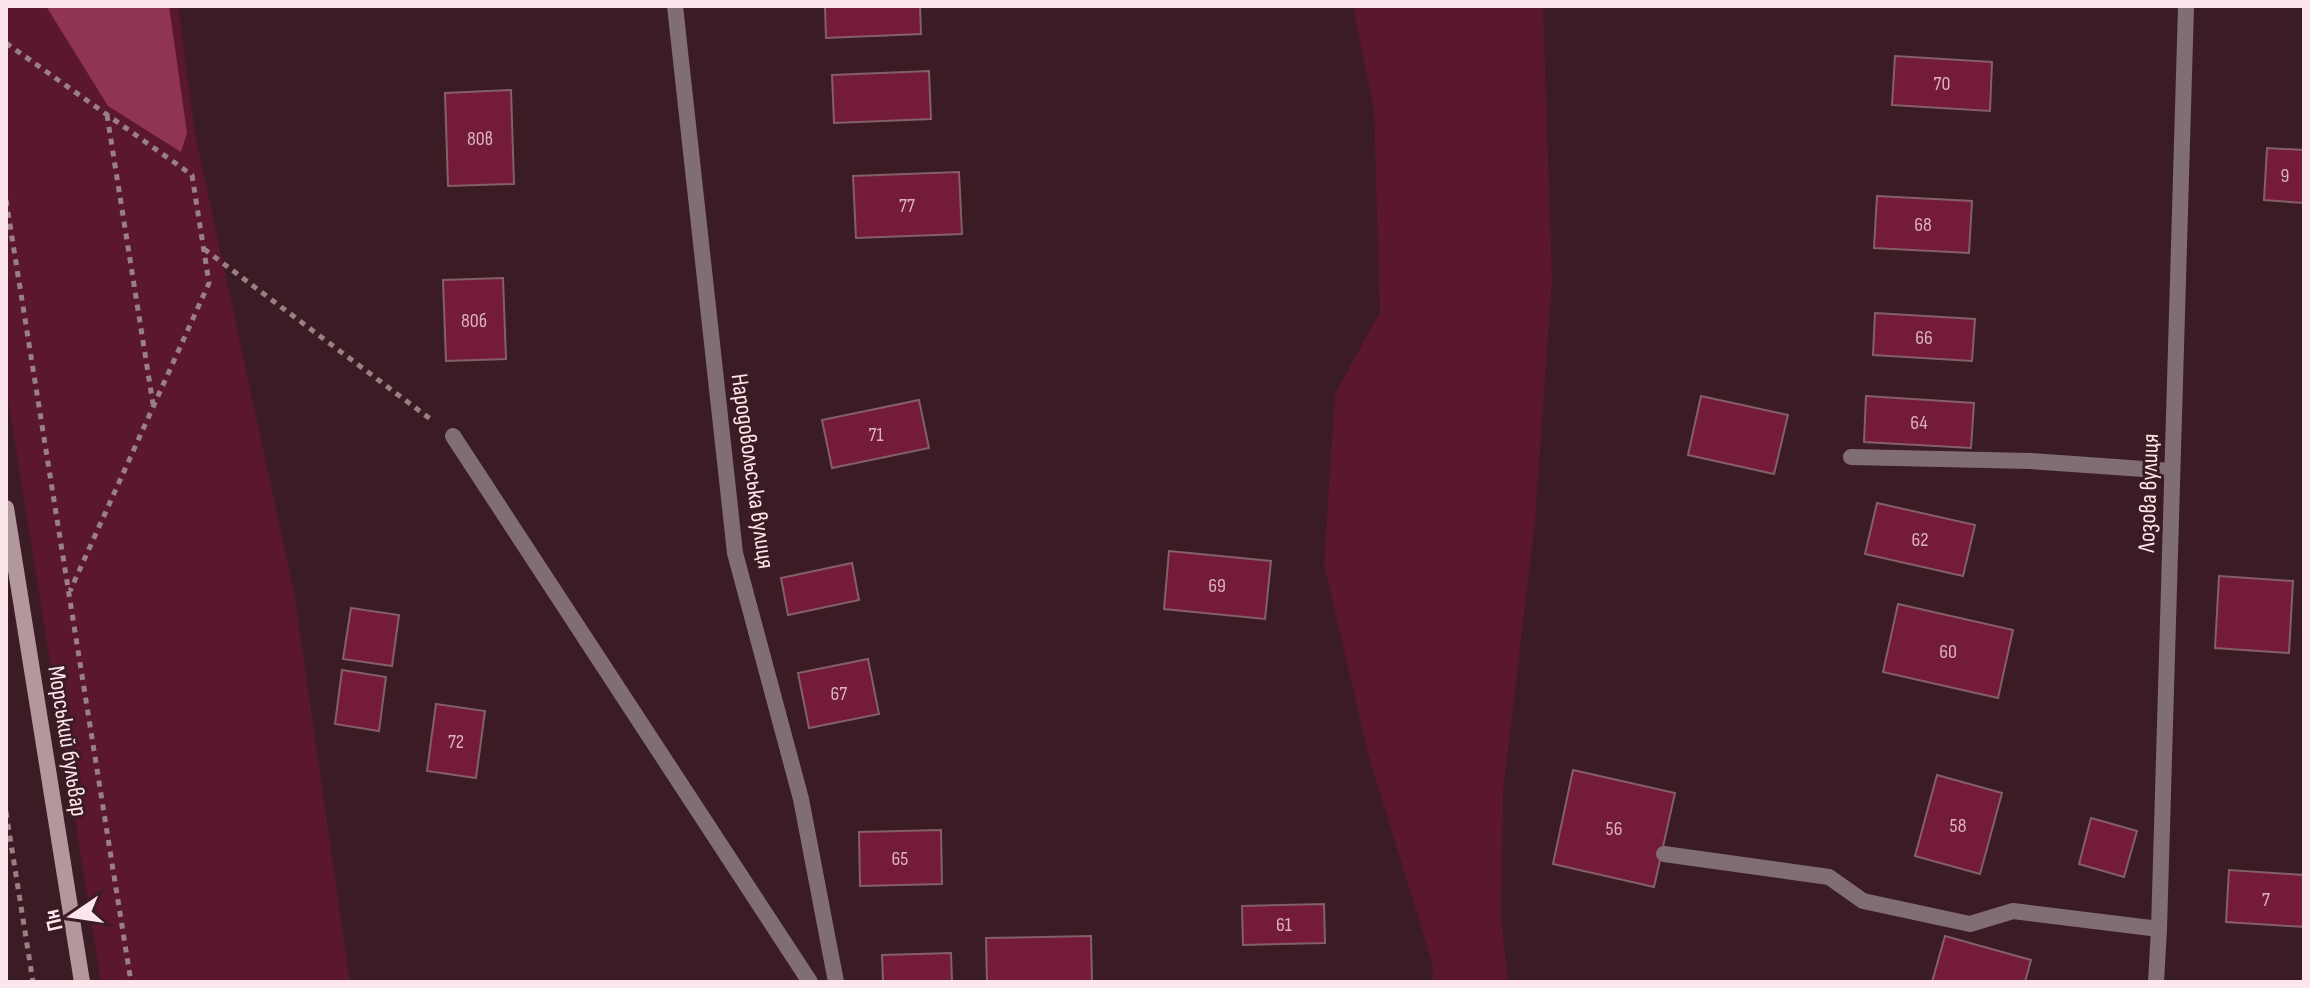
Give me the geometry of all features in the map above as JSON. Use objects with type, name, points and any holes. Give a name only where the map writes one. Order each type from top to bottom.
[{"type":"street","name":"Народовольська вулиця","points":[[675,6],[735,553],[801,799],[836,982]]},
{"type":"street","name":"Лозова вулиця","points":[[2156,982],[2186,6]]},
{"type":"street","points":[[453,436],[810,982]]},
{"type":"street","points":[[1851,457],[2030,461],[2172,471]]},
{"type":"street","name":"Морський бульвар","points":[[6,508],[82,982]]},
{"type":"street","points":[[1664,854],[1829,877],[1863,901],[1970,924],[2013,911],[2159,929]]},
{"type":"path","points":[[6,43],[192,175],[209,283],[69,593]]},
{"type":"path","points":[[107,115],[153,405]]},
{"type":"path","points":[[6,200],[131,982]]},
{"type":"path","points":[[203,248],[453,436]]},
{"type":"path","points":[[6,812],[33,982]]},
{"type":"shaded area","points":[[6,6],[178,6],[195,134],[294,592],[350,982],[101,982],[6,386]]},
{"type":"shaded area","points":[[46,6],[169,6],[187,133],[181,152],[108,106]]},
{"type":"shaded area","points":[[1353,6],[1543,6],[1552,280],[1535,520],[1503,793],[1501,917],[1508,982],[1433,982],[1432,962],[1369,757],[1324,564],[1335,394],[1380,312],[1374,110]]},
{"type":"building","points":[[825,6],[920,6],[921,34],[826,38]]},
{"type":"building","points":[[1895,56],[1992,62],[1990,111],[1892,105]]},
{"type":"building","points":[[929,71],[931,119],[834,123],[832,75]]},
{"type":"building","points":[[511,90],[514,184],[448,186],[445,93]]},
{"type":"building","points":[[2267,148],[2304,150],[2304,203],[2264,200]]},
{"type":"building","points":[[959,172],[962,234],[856,238],[853,176]]},
{"type":"building","points":[[1877,196],[1972,201],[1969,253],[1874,248]]},
{"type":"building","points":[[503,278],[506,359],[446,361],[443,280]]},
{"type":"building","points":[[1875,313],[1975,319],[1972,361],[1873,355]]},
{"type":"building","points":[[1701,396],[1788,415],[1774,474],[1688,455]]},
{"type":"building","points":[[1866,396],[1974,403],[1971,448],[1864,442]]},
{"type":"building","points":[[919,400],[929,448],[832,468],[822,420]]},
{"type":"building","points":[[1877,503],[1975,525],[1963,576],[1865,554]]},
{"type":"building","points":[[1169,551],[1271,561],[1265,619],[1164,609]]},
{"type":"building","points":[[852,563],[859,600],[788,615],[781,578]]},
{"type":"building","points":[[2219,576],[2293,581],[2289,653],[2215,648]]},
{"type":"building","points":[[1898,604],[2013,630],[1998,698],[1883,672]]},
{"type":"building","points":[[351,608],[399,615],[392,666],[343,659]]},
{"type":"building","points":[[868,659],[879,714],[809,728],[798,673]]},
{"type":"building","points":[[342,670],[386,677],[379,731],[335,724]]},
{"type":"building","points":[[436,704],[485,711],[476,778],[427,771]]},
{"type":"building","points":[[1573,770],[1675,793],[1654,887],[1553,864]]},
{"type":"building","points":[[1937,775],[2002,793],[1980,874],[1915,856]]},
{"type":"building","points":[[2091,818],[2137,831],[2124,877],[2079,864]]},
{"type":"building","points":[[941,830],[942,884],[860,886],[859,832]]},
{"type":"building","points":[[2229,870],[2304,875],[2304,927],[2226,922]]},
{"type":"building","points":[[1324,904],[1325,943],[1243,945],[1242,906]]},
{"type":"building","points":[[1091,936],[1092,981],[987,982],[986,938]]},
{"type":"building","points":[[1945,936],[2031,960],[2025,982],[1932,982]]},
{"type":"building","points":[[951,953],[952,982],[883,982],[882,955]]}]
